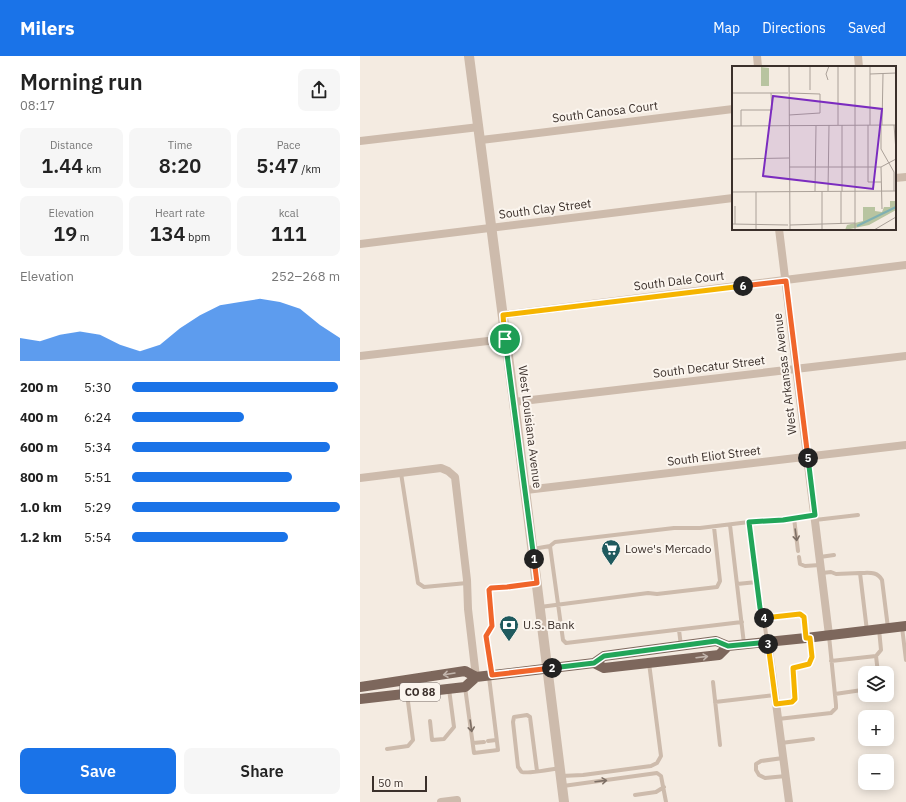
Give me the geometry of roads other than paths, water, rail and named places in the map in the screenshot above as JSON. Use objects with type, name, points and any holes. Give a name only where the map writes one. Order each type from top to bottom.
[{"type":"main road","name":"CO 88","points":[[360,688],[465,671],[476,677],[594,663],[604,656],[716,641],[728,646],[904,626]]},
{"type":"main road","name":"CO 88","points":[[594,663],[604,668],[718,655],[728,646]]},
{"type":"main road","points":[[465,687],[476,677]]},
{"type":"main road","name":"CO 88","points":[[360,699],[465,687]]},
{"type":"street","name":"West Louisiana Avenue","points":[[469,56],[526,490],[564,802]]},
{"type":"street","points":[[757,56],[758,66]]},
{"type":"street","points":[[858,56],[860,66]]},
{"type":"street","name":"South Canosa Court","points":[[481,140],[732,109]]},
{"type":"street","points":[[360,141],[479,127]]},
{"type":"street","points":[[896,178],[906,177]]},
{"type":"street","name":"South Clay Street","points":[[360,244],[732,198]]},
{"type":"street","name":"West Arkansas Avenue","points":[[779,230],[829,635]]},
{"type":"street","name":"South Dale Court","points":[[503,315],[906,265]]},
{"type":"street","points":[[360,356],[505,339]]},
{"type":"street","name":"South Decatur Street","points":[[514,402],[906,356]]},
{"type":"street","name":"South Eliot Street","points":[[526,490],[808,458],[906,445]]},
{"type":"street","points":[[360,478],[440,468],[448,471],[455,477],[468,583],[468,609],[476,677]]},
{"type":"street","points":[[768,642],[789,802]]},
{"type":"street","points":[[441,802],[457,801]]},
{"type":"lane","points":[[401,473],[418,583],[424,588],[468,583]]},
{"type":"lane","points":[[533,549],[550,546],[555,542],[674,528],[714,527],[749,522],[858,514]]},
{"type":"lane","points":[[794,518],[798,551]]},
{"type":"lane","points":[[749,522],[760,608],[764,618],[768,642]]},
{"type":"lane","points":[[730,525],[744,644]]},
{"type":"lane","points":[[540,607],[648,593],[657,594],[717,587],[720,581],[714,527]]},
{"type":"lane","points":[[550,546],[563,640],[566,643],[742,622]]},
{"type":"lane","points":[[799,557],[800,564],[805,566],[821,565],[834,555]]},
{"type":"lane","points":[[821,565],[836,574],[874,573],[878,574],[882,580],[883,629],[881,650],[876,656],[831,661]]},
{"type":"lane","points":[[860,573],[867,631]]},
{"type":"lane","points":[[737,584],[757,582]]},
{"type":"lane","points":[[465,687],[474,753],[498,750],[486,636],[492,626],[489,590],[491,588],[537,583]]},
{"type":"lane","points":[[764,618],[802,615],[804,617],[808,638],[811,661],[806,665],[795,666],[792,670],[795,699],[792,702],[776,704]]},
{"type":"lane","points":[[904,626],[906,660]]},
{"type":"lane","points":[[679,630],[681,646]]},
{"type":"lane","points":[[778,719],[831,713],[836,708],[829,635]]},
{"type":"lane","points":[[876,656],[877,666]]},
{"type":"lane","points":[[561,777],[652,766],[657,763],[661,756],[649,663]]},
{"type":"lane","points":[[713,682],[720,745]]},
{"type":"lane","points":[[430,720],[432,740],[444,739],[454,727],[449,689]]},
{"type":"lane","points":[[835,694],[858,691]]},
{"type":"lane","points":[[387,749],[408,746],[413,740],[406,694]]},
{"type":"lane","points":[[715,702],[775,695]]},
{"type":"lane","points":[[537,771],[530,717],[527,715],[514,717],[513,722],[518,767],[520,771],[524,773],[537,771],[561,777],[657,773],[661,776],[666,802]]},
{"type":"lane","points":[[781,743],[813,739]]},
{"type":"lane","points":[[473,743],[496,740]]},
{"type":"lane","points":[[783,758],[761,761],[756,764],[756,770],[758,775],[765,778],[786,776]]},
{"type":"lane","points":[[635,795],[656,792],[664,787]]},
{"type":"place","name":"Lowe's Mercado","points":[[611,566]]},
{"type":"place","name":"U.S. Bank","points":[[509,642]]}]
